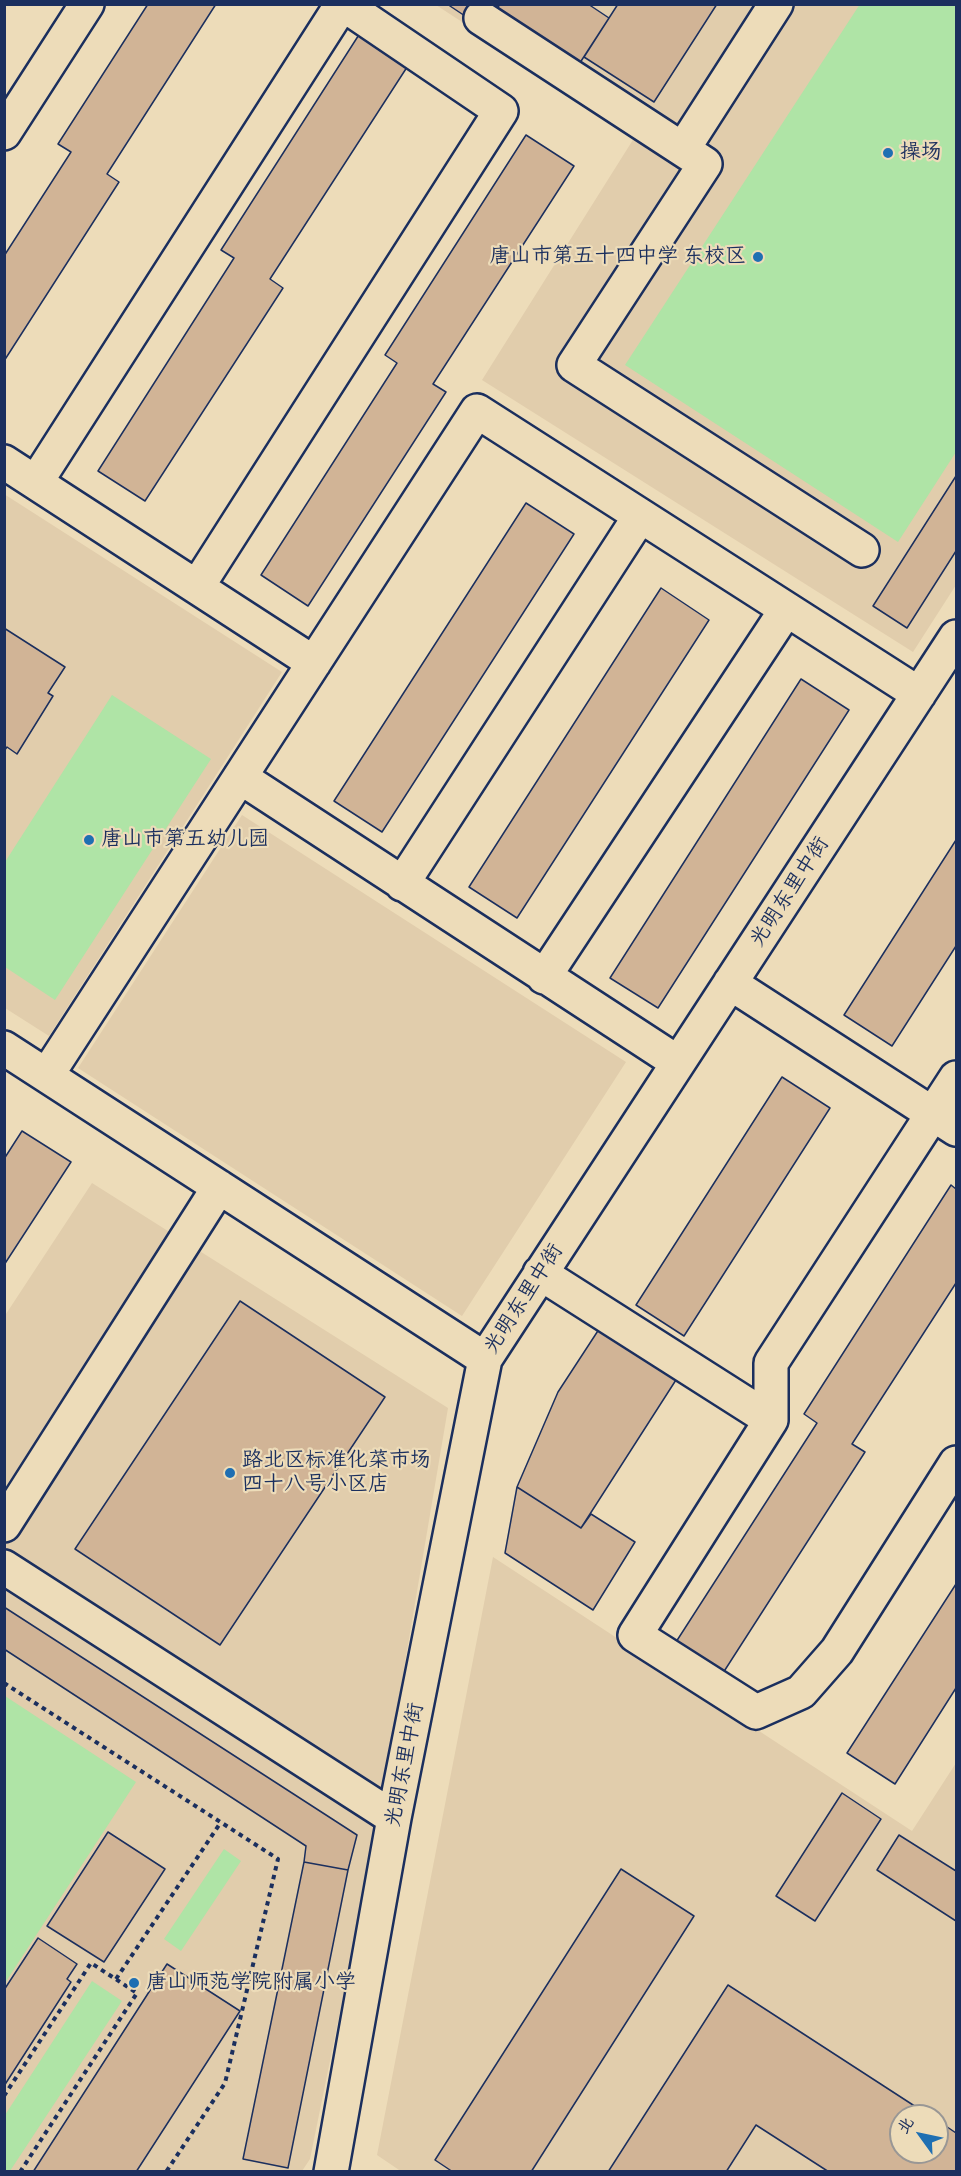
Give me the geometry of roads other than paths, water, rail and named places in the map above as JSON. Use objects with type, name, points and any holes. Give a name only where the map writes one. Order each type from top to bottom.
[{"type":"street","points":[[4,133],[87,4]]},
{"type":"street","points":[[36,482],[342,4],[501,111],[197,587]]},
{"type":"street","points":[[683,149],[776,4]]},
{"type":"street","points":[[482,18],[705,164],[574,365],[862,550]]},
{"type":"street","points":[[47,1075],[477,411],[919,694]]},
{"type":"street","points":[[4,462],[314,663]]},
{"type":"street","points":[[402,884],[640,516]]},
{"type":"street","points":[[544,977],[786,610]]},
{"type":"street","name":"光明东里中街","points":[[331,2172],[394,1818],[485,1359],[677,1062],[957,637]]},
{"type":"street","points":[[240,777],[677,1062]]},
{"type":"street","points":[[730,983],[945,1122]]},
{"type":"street","points":[[9,1059],[47,1075],[485,1359]]},
{"type":"street","points":[[957,1078],[945,1122],[771,1363],[771,1420],[635,1635],[756,1712],[801,1692],[837,1651],[957,1463]]},
{"type":"street","points":[[4,1525],[219,1187]]},
{"type":"street","points":[[540,1273],[771,1420]]},
{"type":"street","points":[[4,1567],[394,1818]]},
{"type":"place","name":"操场","points":[[888,153]]},
{"type":"place","name":"唐山市第五十四中学 东校区","points":[[758,257]]},
{"type":"place","name":"唐山市第五幼儿园","points":[[89,840]]},
{"type":"place","name":"路北区标准化菜市场 四十八号小区店","points":[[230,1473]]},
{"type":"place","name":"唐山师范学院附属小学","points":[[134,1983]]}]
